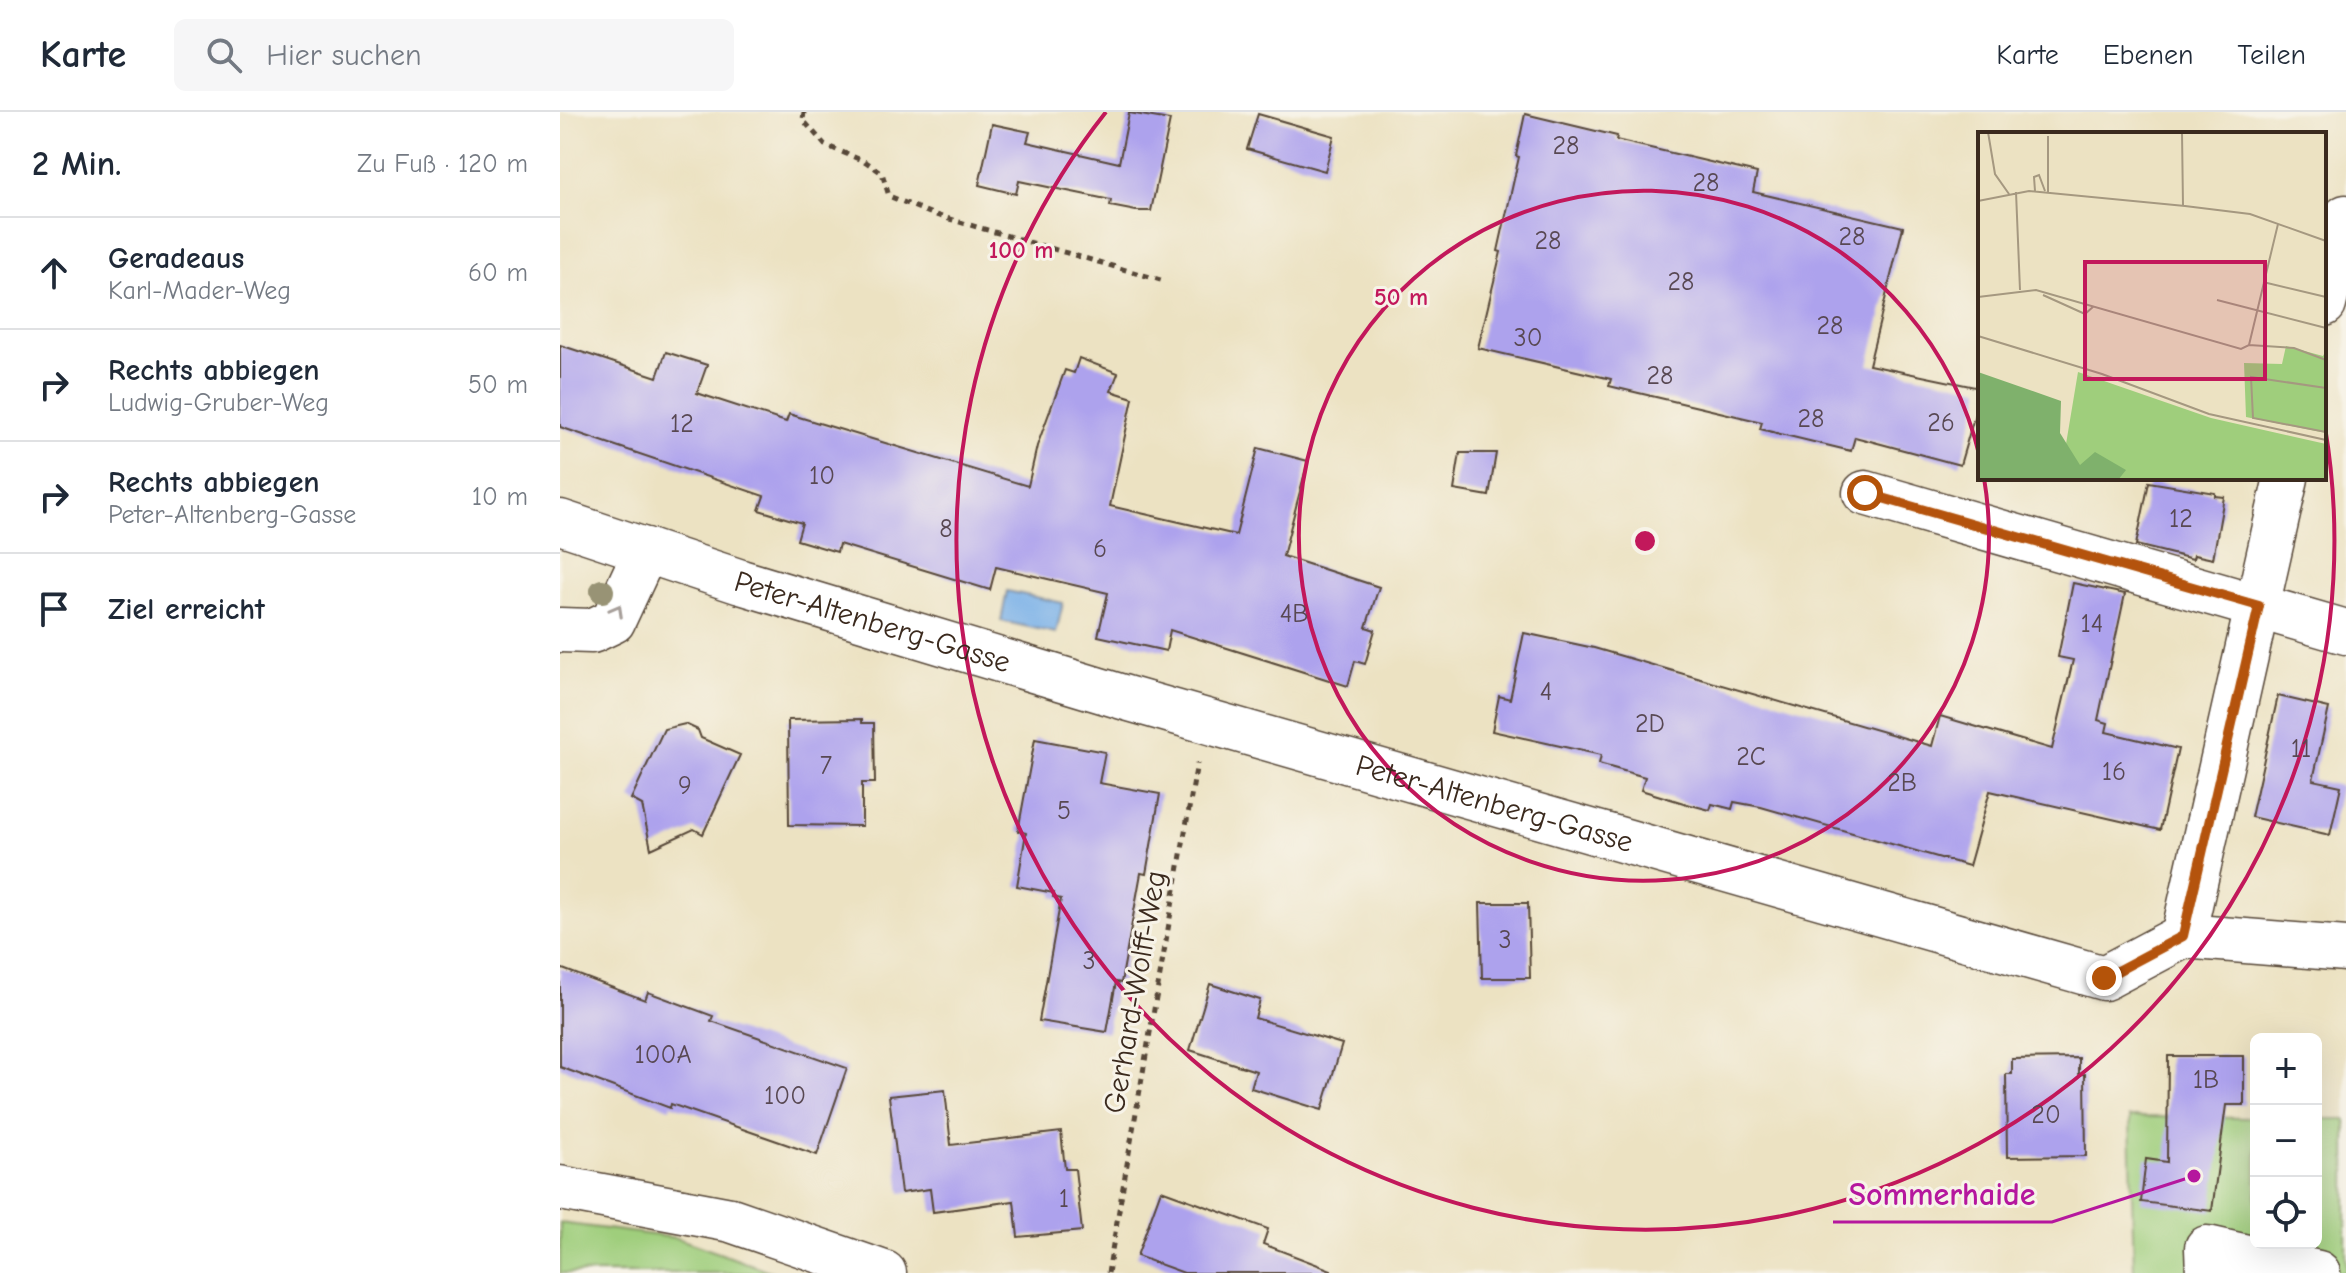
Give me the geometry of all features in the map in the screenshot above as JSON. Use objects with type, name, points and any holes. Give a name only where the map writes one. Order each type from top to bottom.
[{"type":"street","points":[[2326,296],[2346,217]]},
{"type":"street","points":[[2326,318],[2346,323]]},
{"type":"street","points":[[2286,480],[2183,936],[2346,949]]},
{"type":"street","points":[[1865,493],[2346,632]]},
{"type":"street","name":"Peter-Altenberg-Gasse","points":[[560,522],[1066,680],[2104,978],[2183,936]]},
{"type":"street","points":[[560,630],[592,631],[613,621],[646,550]]},
{"type":"street","points":[[560,1188],[731,1220],[884,1273]]},
{"type":"street","points":[[2208,1261],[2318,1273]]},
{"type":"path","points":[[804,112],[803,120],[825,145],[866,162],[882,173],[889,196],[932,214],[1164,281]]},
{"type":"path","name":"Gerhard-Wolff-Weg","points":[[1108,1273],[1205,719]]},
{"type":"green space","points":[[2130,1117],[2250,1118],[2250,1249],[2322,1249],[2322,1119],[2346,1119],[2346,1273],[2134,1273]]},
{"type":"green space","points":[[560,1223],[677,1238],[775,1273],[560,1273]]},
{"type":"water","points":[[1007,591],[1063,603],[1056,633],[1001,621]]},
{"type":"building","points":[[1129,113],[1170,120],[1151,211],[1110,206],[1111,200],[1019,181],[1016,194],[979,185],[992,124],[1030,132],[1027,142],[1119,163]]},
{"type":"building","points":[[1258,114],[1334,136],[1325,171],[1247,149]]},
{"type":"building","points":[[1525,114],[1617,136],[1616,140],[1757,173],[1753,192],[1903,227],[1869,365],[1978,388],[1978,404],[1960,465],[1855,437],[1851,451],[1760,429],[1762,422],[1609,386],[1611,379],[1478,348],[1501,252],[1498,251],[1519,157],[1516,156]]},
{"type":"building","points":[[560,345],[657,377],[666,352],[707,365],[697,393],[786,422],[789,414],[1028,486],[1037,446],[1065,370],[1074,373],[1079,358],[1118,373],[1111,391],[1133,398],[1110,506],[1236,535],[1258,448],[1308,461],[1283,556],[1379,587],[1366,627],[1375,630],[1365,664],[1355,661],[1348,686],[1170,630],[1166,651],[1098,636],[1108,593],[996,567],[990,590],[839,544],[837,552],[797,540],[802,523],[759,510],[764,496],[560,427]]},
{"type":"building","points":[[1460,453],[1496,453],[1489,496],[1454,490]]},
{"type":"building","points":[[2149,482],[2224,497],[2213,559],[2194,555],[2193,559],[2136,545]]},
{"type":"building","points":[[2073,583],[2125,594],[2098,720],[2108,723],[2106,732],[2178,749],[2160,830],[1990,791],[1969,866],[1761,807],[1734,802],[1732,809],[1712,804],[1710,810],[1687,804],[1641,790],[1645,777],[1599,764],[1601,755],[1492,731],[1499,696],[1510,699],[1524,633],[1594,648],[1932,746],[1940,716],[2052,749],[2073,660],[2058,657]]},
{"type":"building","points":[[2278,696],[2329,708],[2313,780],[2341,786],[2330,835],[2251,817]]},
{"type":"building","points":[[862,719],[862,723],[874,723],[875,783],[862,783],[862,826],[789,825],[788,720]]},
{"type":"building","points":[[685,724],[698,730],[701,738],[740,755],[703,834],[694,829],[651,849],[642,805],[631,799],[664,729]]},
{"type":"building","points":[[1035,739],[1105,752],[1099,783],[1160,794],[1146,874],[1141,873],[1121,983],[1116,982],[1107,1032],[1039,1021],[1061,899],[1053,897],[1054,893],[1017,886],[1026,833],[1018,831]]},
{"type":"building","points":[[1480,903],[1528,903],[1530,978],[1482,978]]},
{"type":"building","points":[[560,968],[645,1000],[648,992],[713,1016],[711,1021],[847,1068],[817,1155],[671,1104],[670,1108],[560,1067]]},
{"type":"building","points":[[1210,984],[1260,1000],[1255,1018],[1342,1044],[1322,1110],[1251,1088],[1256,1071],[1190,1050]]},
{"type":"building","points":[[2168,1056],[2244,1056],[2244,1105],[2226,1105],[2212,1211],[2141,1202],[2146,1159],[2167,1162]]},
{"type":"building","points":[[2079,1058],[2079,1074],[2085,1074],[2086,1156],[2007,1157],[2006,1074],[2012,1074],[2012,1059]]},
{"type":"building","points":[[945,1090],[951,1145],[1061,1132],[1065,1169],[1075,1169],[1082,1231],[1018,1237],[1014,1201],[933,1212],[930,1189],[901,1193],[889,1096]]},
{"type":"building","points":[[1161,1190],[1268,1229],[1263,1244],[1331,1270],[1331,1273],[1184,1273],[1137,1256]]},
{"type":"place","name":"Sommerhaide","points":[[2194,1176]]},
{"type":"route","points":[[1865,493],[2259,606],[2183,936],[2104,978]]}]
